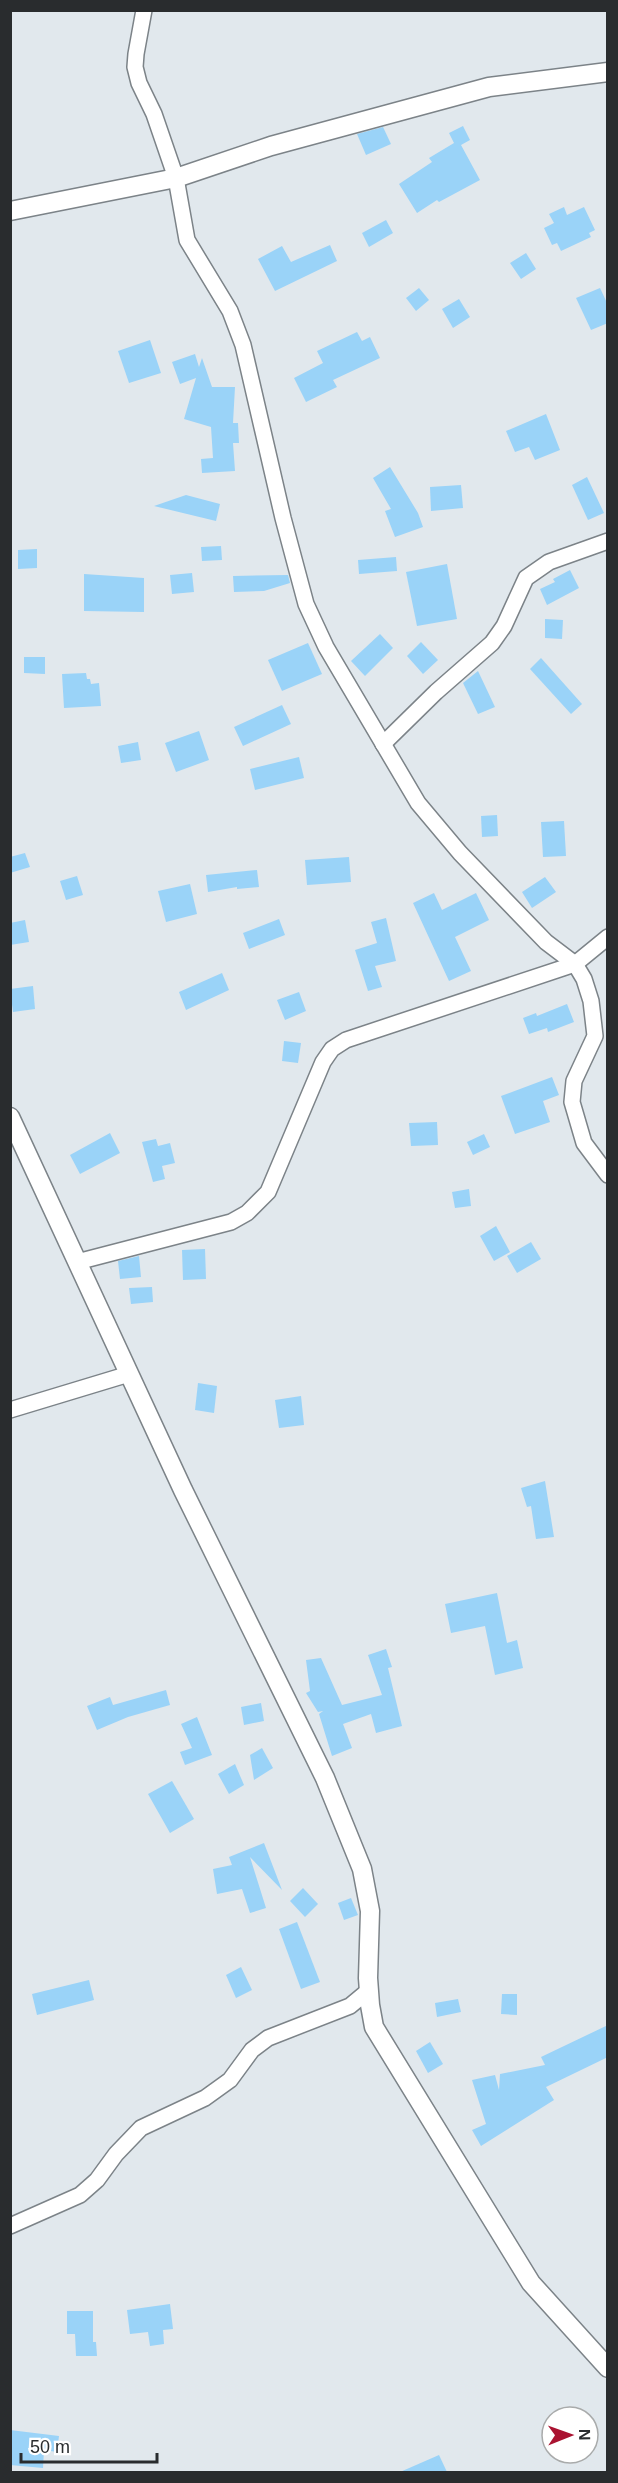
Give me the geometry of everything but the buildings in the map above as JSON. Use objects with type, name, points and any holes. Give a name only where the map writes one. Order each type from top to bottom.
[{"type":"street","points":[[144,10],[135,68],[176,178],[187,240],[230,311],[243,345],[306,604],[326,647],[418,803],[460,853],[546,942],[575,964],[584,979],[591,1001],[595,1035],[574,1081],[572,1102],[584,1143],[608,1175]]},
{"type":"street","points":[[10,211],[176,178],[271,146],[489,87],[608,72]]},
{"type":"street","points":[[383,744],[436,692],[492,643],[504,626],[526,578],[549,562],[608,542]]},
{"type":"street","points":[[77,1262],[231,1222],[247,1213],[268,1192],[323,1062],[332,1048],[345,1040],[575,964],[608,937]]},
{"type":"street","points":[[10,1116],[183,1490],[325,1778],[362,1869],[370,1911],[368,1991],[374,2027],[531,2283],[608,2368]]},
{"type":"street","points":[[10,1410],[129,1374]]},
{"type":"street","points":[[10,2226],[80,2195],[97,2180],[116,2154],[141,2128],[205,2098],[230,2080],[252,2050],[268,2038],[350,2006],[368,1991]]}]
